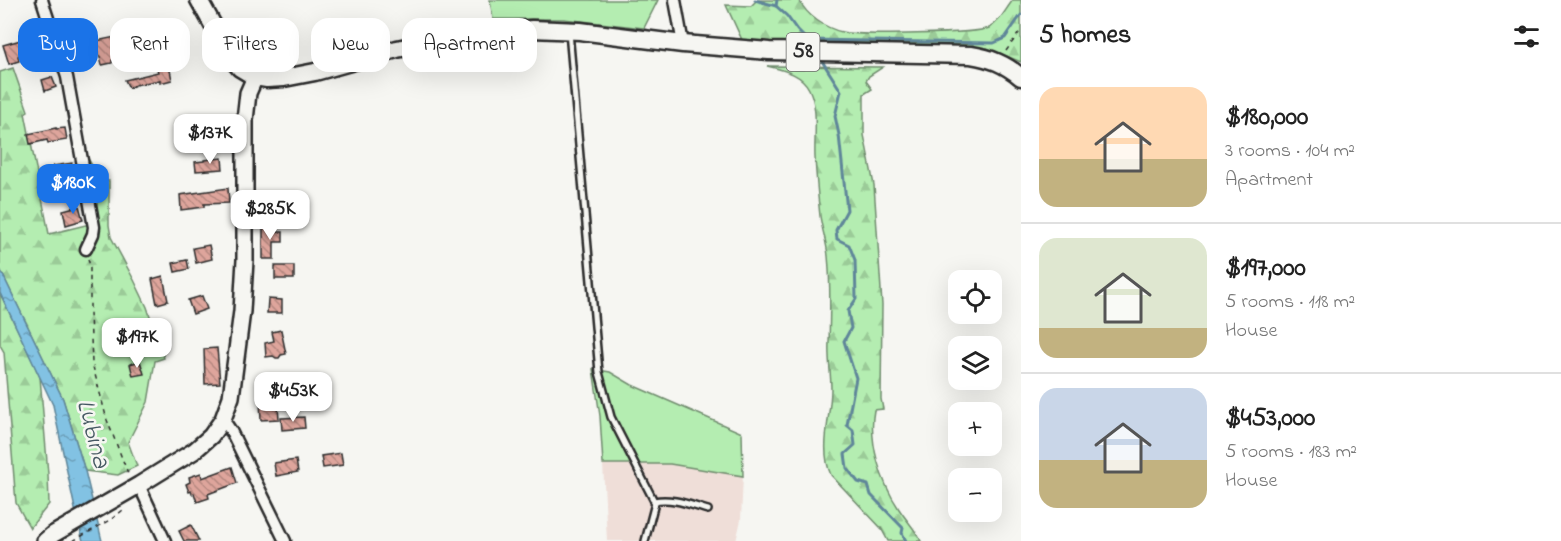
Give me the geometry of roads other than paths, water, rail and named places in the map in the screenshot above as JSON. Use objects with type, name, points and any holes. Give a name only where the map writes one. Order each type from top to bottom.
[{"type":"main road","points":[[45,541],[52,535],[70,534],[106,513],[139,485],[194,451],[211,436],[224,419],[231,398],[242,311],[245,260],[245,120],[248,93],[255,77],[240,68],[230,56],[199,0]]},
{"type":"main road","name":"58","points":[[255,77],[284,78],[315,72],[397,49],[464,35],[532,29],[568,30],[683,44],[781,52],[971,55],[998,62],[1021,77]]},
{"type":"street","points":[[42,0],[68,77],[94,227],[86,249]]},
{"type":"street","points":[[675,0],[683,44]]},
{"type":"street","points":[[224,419],[285,541]]},
{"type":"street","points":[[139,485],[165,541]]},
{"type":"lane","points":[[568,30],[599,372],[611,417],[655,503],[645,541]]},
{"type":"lane","points":[[654,501],[678,501],[708,510]]},
{"type":"water","points":[[0,269],[63,399],[85,471],[102,541],[83,541],[53,405],[0,293]]},
{"type":"waterway","points":[[755,0],[776,6]]},
{"type":"waterway","points":[[777,0],[776,6],[813,46]]},
{"type":"waterway","points":[[808,40],[994,43],[1005,38],[1021,15]]},
{"type":"waterway","points":[[822,61],[841,91],[835,116],[847,210],[836,230],[837,239],[849,245],[855,260],[856,299],[848,311],[851,328],[844,341],[856,378],[847,425],[853,430],[855,445],[845,454],[847,468],[858,482],[868,485],[871,495],[903,528],[902,533],[906,541]]},
{"type":"water label","name":"Lubina","points":[[92,434]]}]
